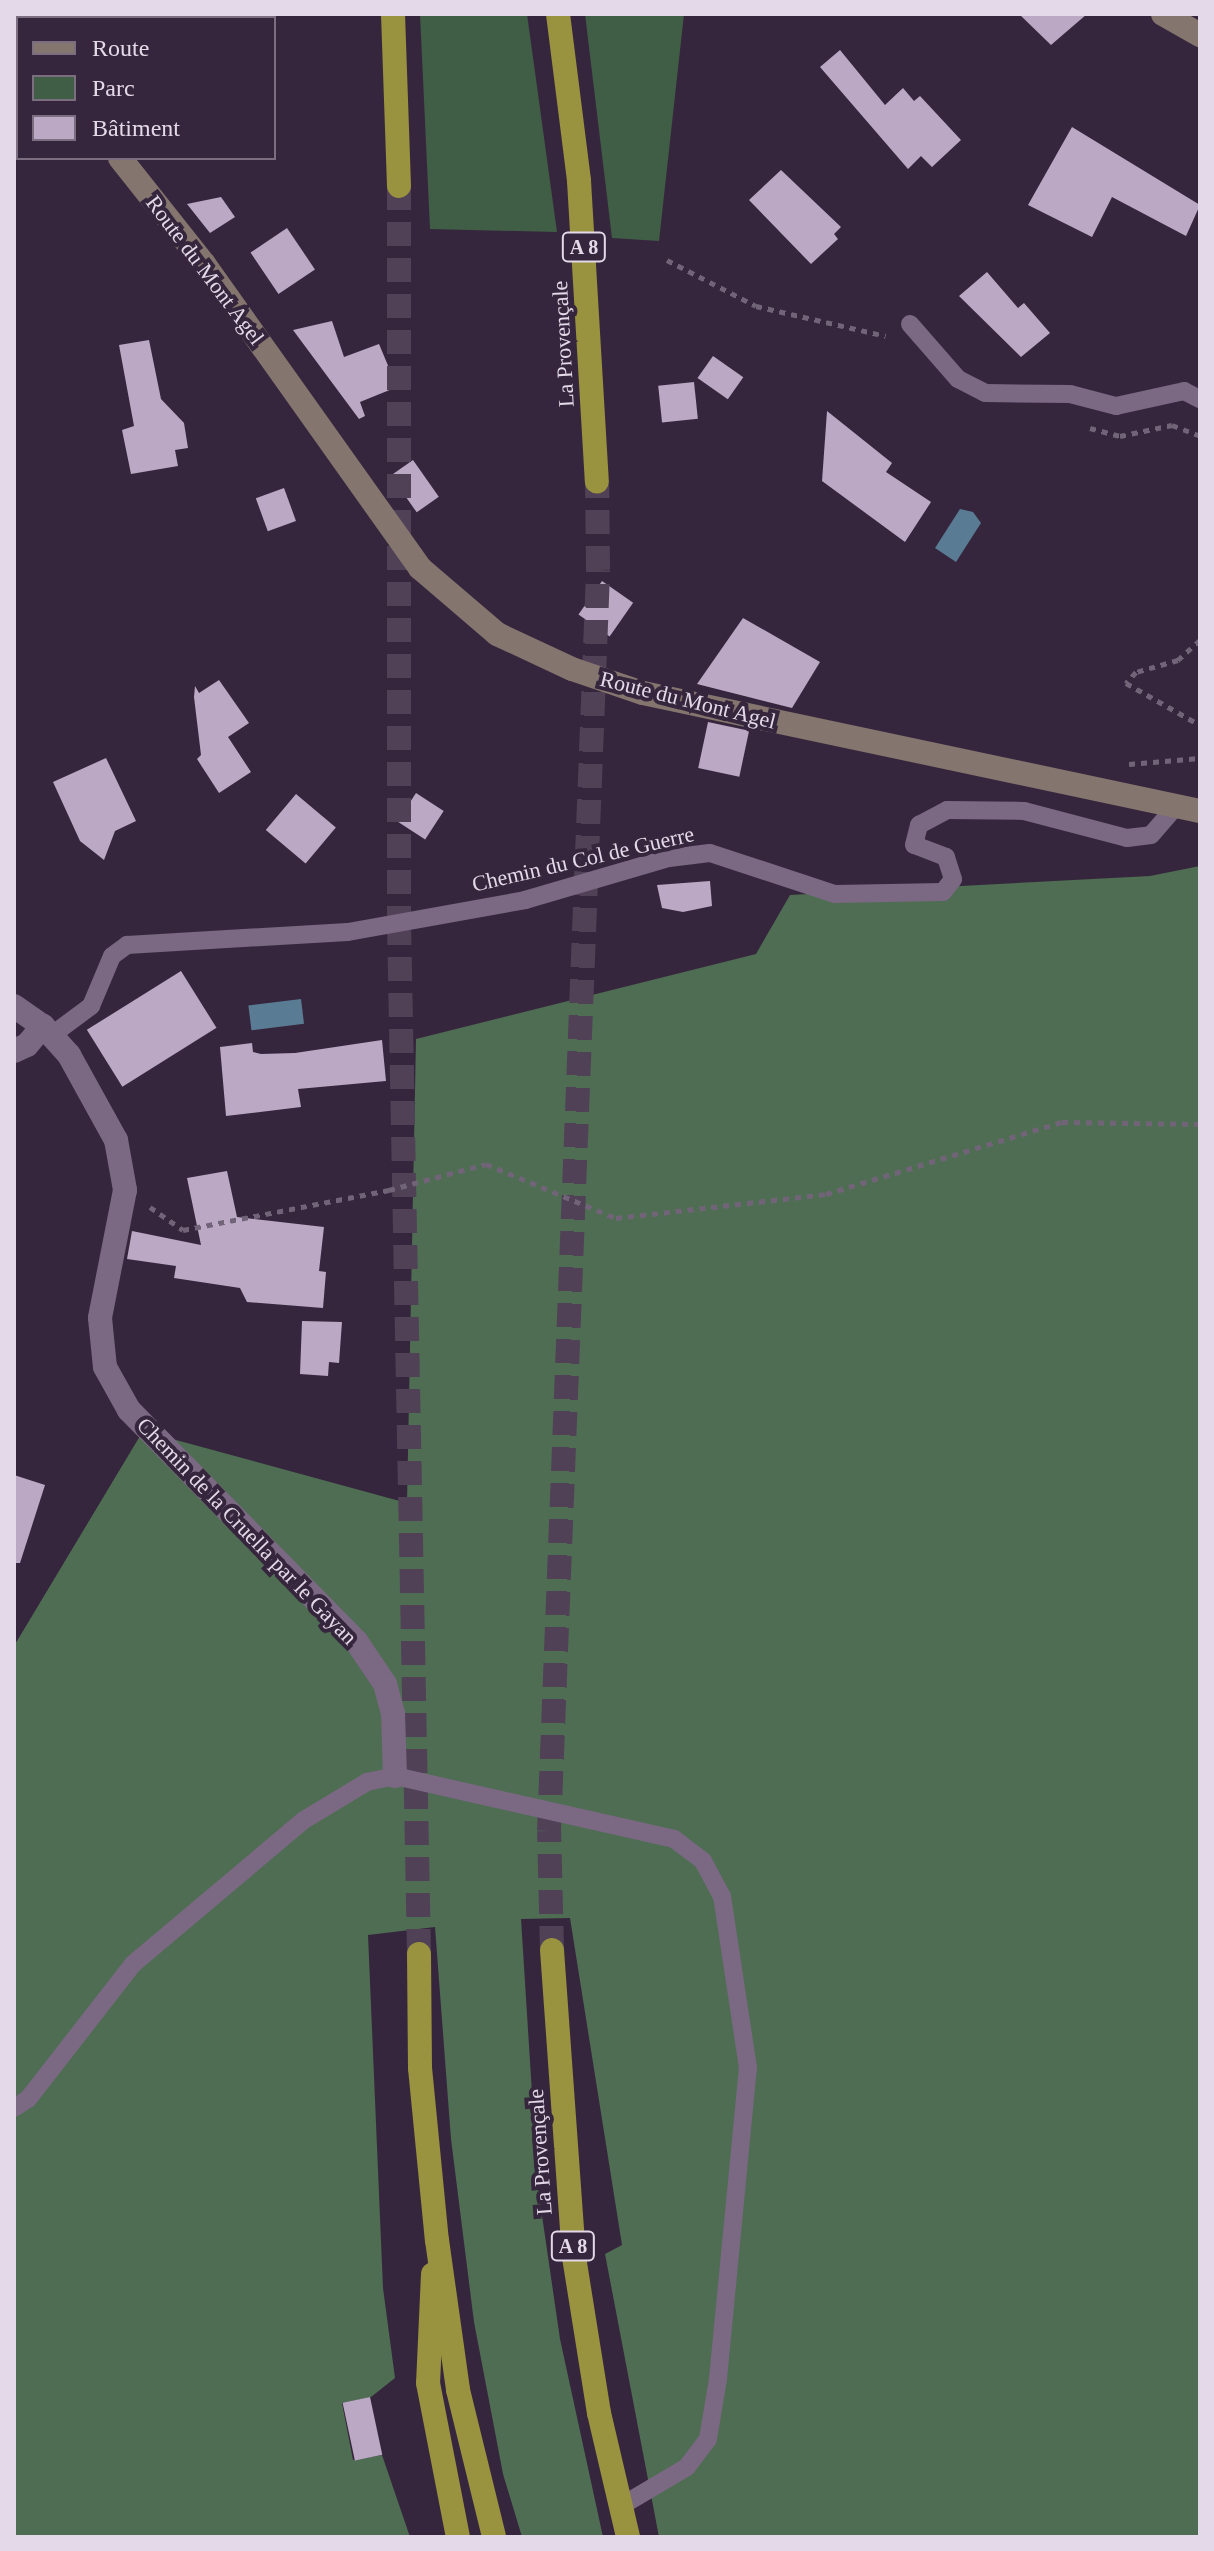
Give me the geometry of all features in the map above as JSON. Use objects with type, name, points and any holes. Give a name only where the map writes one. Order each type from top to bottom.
[{"type":"highway","points":[[393,14],[399,186]]},
{"type":"highway","name":"La Provençale","points":[[558,14],[579,181],[597,481]]},
{"type":"highway","name":"La Provençale","points":[[552,1950],[574,2257],[599,2413],[628,2537]]},
{"type":"highway","points":[[419,1954],[420,2068],[437,2240],[458,2390],[494,2537]]},
{"type":"highway","points":[[437,2240],[427,2321],[428,2383],[458,2537]]},
{"type":"street","name":"Route du Mont Agel","points":[[122,160],[204,264],[420,568],[497,634],[572,669],[643,693],[1174,809],[1200,811]]},
{"type":"street","name":"Chemin de la Cruella par le Gayan","points":[[14,1006],[48,1030],[116,1140],[125,1190],[100,1318],[105,1367],[129,1410],[356,1641],[385,1684],[393,1713],[395,1776]]},
{"type":"street","points":[[14,1051],[48,1030]]},
{"type":"lane","points":[[910,324],[958,379],[985,393],[1070,394],[1116,406],[1184,391],[1200,399]]},
{"type":"lane","name":"Chemin du Col de Guerre","points":[[48,1030],[91,1006],[112,956],[127,945],[348,932],[525,900],[669,858],[710,853],[835,894],[943,892],[953,879],[946,857],[914,845],[919,825],[947,810],[1024,811],[1127,838],[1151,835],[1174,809]]},
{"type":"lane","points":[[14,2108],[28,2099],[133,1964],[304,1820],[367,1782],[395,1776],[674,1839],[703,1861],[722,1896],[748,2067],[708,2439],[687,2467],[621,2506]]},
{"type":"path","points":[[1200,640],[1178,660],[1136,672],[1126,683],[1200,725]]},
{"type":"path","points":[[125,1190],[183,1230],[389,1190],[486,1164],[616,1218],[826,1194],[1062,1122],[1200,1124]]},
{"type":"green space","points":[[420,14],[527,14],[557,232],[430,229]]},
{"type":"green space","points":[[585,14],[684,14],[659,241],[612,238]]},
{"type":"green space","points":[[1200,866],[1200,2537],[659,2537],[605,2254],[622,2245],[570,1918],[521,1919],[538,2188],[560,2339],[603,2537],[522,2537],[503,2474],[474,2322],[451,2139],[435,1927],[368,1935],[383,2288],[395,2378],[371,2397],[342,2403],[353,2460],[382,2455],[410,2537],[14,2537],[14,1646],[143,1431],[407,1503],[416,1039],[756,954],[790,895],[1150,876]]},
{"type":"water","points":[[960,509],[973,512],[981,523],[956,562],[935,548]]},
{"type":"water","points":[[301,999],[304,1024],[251,1030],[248,1005]]},
{"type":"building","points":[[1019,14],[1087,14],[1051,45]]},
{"type":"building","points":[[840,50],[885,105],[903,88],[914,101],[920,96],[961,140],[932,167],[921,156],[908,169],[820,67]]},
{"type":"building","points":[[1072,127],[1200,205],[1186,236],[1112,197],[1092,237],[1028,205]]},
{"type":"building","points":[[781,170],[841,227],[834,234],[838,239],[811,264],[749,200]]},
{"type":"building","points":[[221,197],[235,217],[210,233],[187,204]]},
{"type":"building","points":[[287,228],[315,269],[278,294],[251,253]]},
{"type":"building","points":[[987,272],[1018,308],[1024,303],[1050,333],[1021,357],[959,296]]},
{"type":"building","points":[[332,321],[344,357],[379,344],[397,387],[360,402],[365,416],[359,419],[293,330]]},
{"type":"building","points":[[149,340],[161,399],[184,423],[188,448],[175,450],[178,466],[131,474],[122,430],[134,426],[119,345]]},
{"type":"building","points":[[713,356],[743,377],[728,399],[698,378]]},
{"type":"building","points":[[694,382],[698,419],[662,423],[658,386]]},
{"type":"building","points":[[827,411],[892,463],[886,472],[931,502],[905,542],[822,481]]},
{"type":"building","points":[[413,460],[439,497],[417,512],[391,475]]},
{"type":"building","points":[[284,488],[296,521],[268,531],[256,498]]},
{"type":"building","points":[[602,581],[633,603],[610,636],[578,615]]},
{"type":"building","points":[[743,618],[820,662],[792,708],[697,684]]},
{"type":"building","points":[[219,680],[249,723],[228,737],[251,772],[219,793],[197,759],[201,755],[194,697],[195,686],[199,693]]},
{"type":"building","points":[[708,722],[749,731],[739,777],[698,768]]},
{"type":"building","points":[[106,758],[136,821],[115,831],[104,860],[80,841],[53,782]]},
{"type":"building","points":[[416,793],[444,811],[425,839],[397,822]]},
{"type":"building","points":[[296,794],[336,827],[306,863],[266,830]]},
{"type":"building","points":[[710,881],[712,906],[683,912],[662,908],[657,885]]},
{"type":"building","points":[[181,971],[217,1028],[122,1087],[87,1030]]},
{"type":"building","points":[[382,1040],[386,1081],[298,1089],[301,1107],[226,1116],[220,1047],[252,1043],[253,1052],[261,1054],[295,1053]]},
{"type":"building","points":[[227,1171],[237,1217],[324,1227],[319,1271],[326,1272],[323,1308],[247,1302],[240,1288],[174,1278],[176,1266],[127,1259],[132,1231],[201,1245],[187,1178]]},
{"type":"building","points":[[302,1321],[342,1322],[339,1363],[329,1362],[328,1376],[300,1374]]},
{"type":"building","points":[[14,1475],[45,1485],[20,1563],[14,1563]]},
{"type":"building","points":[[370,2397],[382,2455],[355,2461],[343,2403]]},
{"type":"tunnel","points":[[399,186],[399,921],[419,1954]]},
{"type":"tunnel","points":[[552,1950],[549,1831],[598,570],[597,481]]}]
